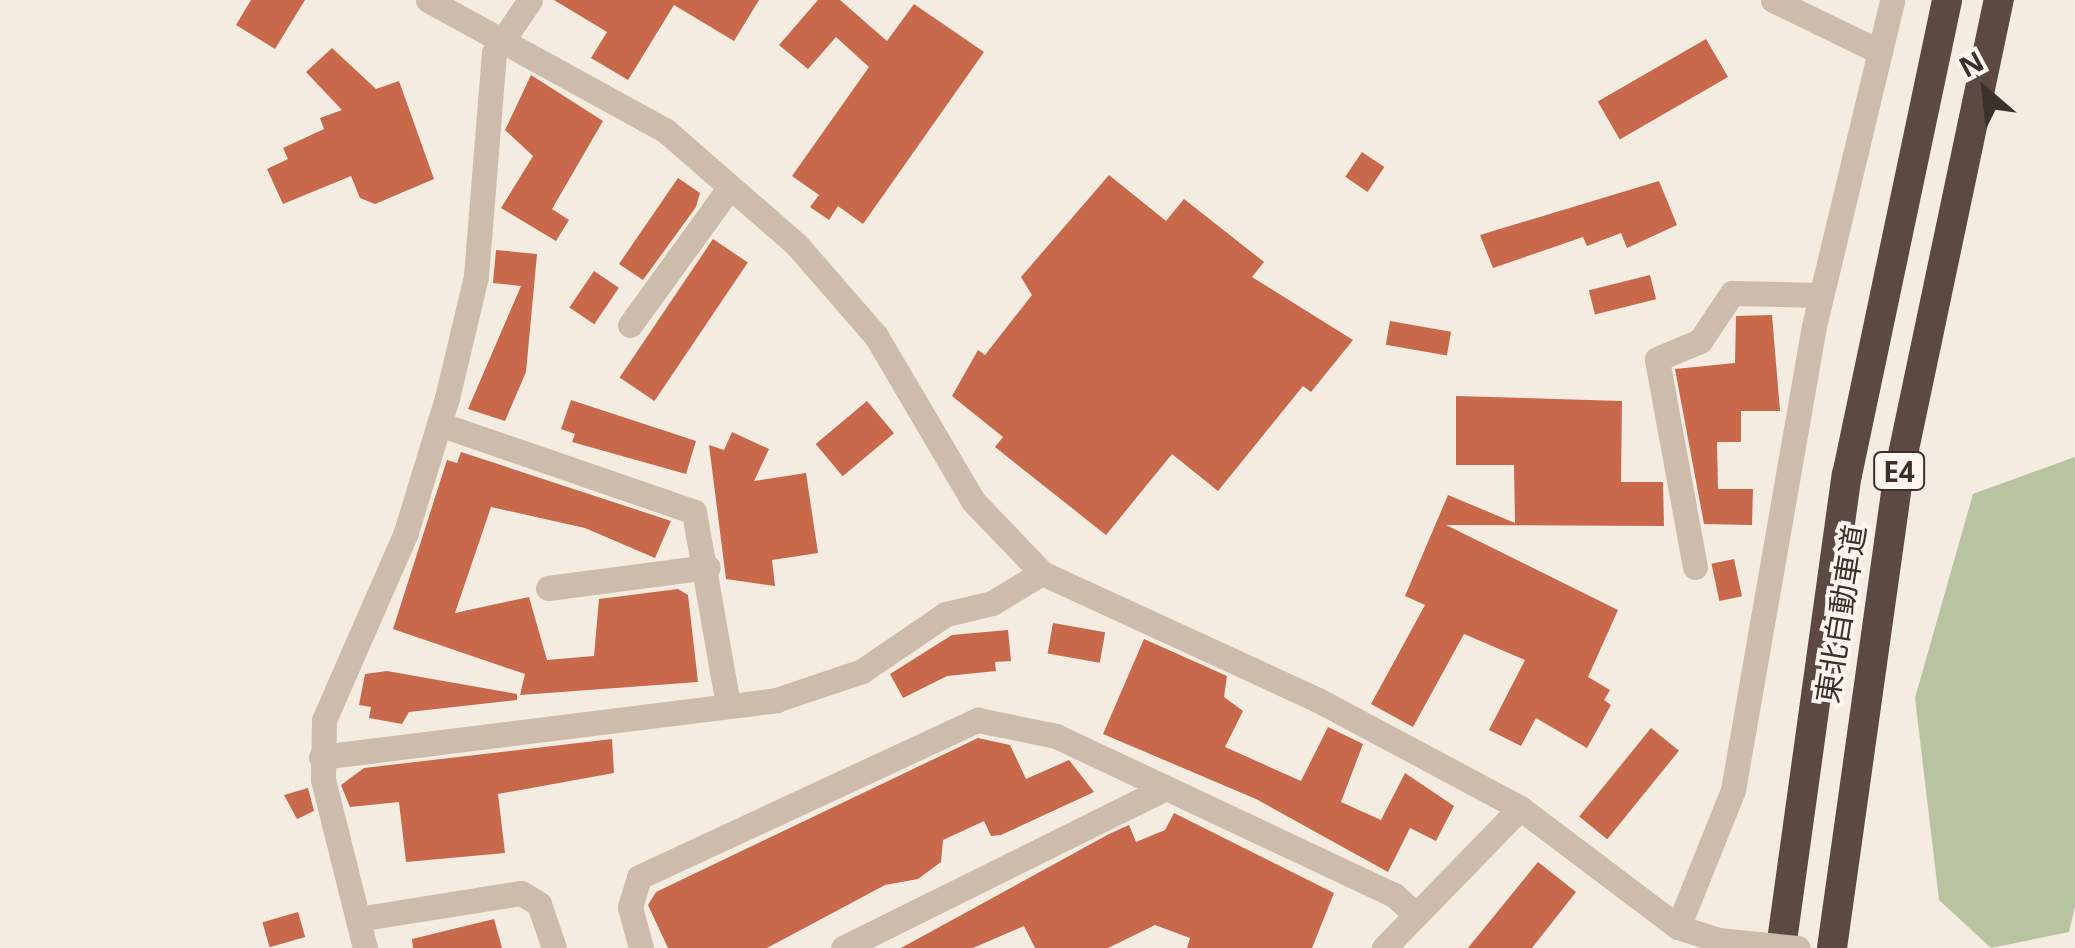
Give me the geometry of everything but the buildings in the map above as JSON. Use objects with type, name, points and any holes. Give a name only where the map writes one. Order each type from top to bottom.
[{"type":"highway","name":"東北自動車道","points":[[1781,948],[1847,474],[1947,0]]},
{"type":"highway","name":"東北自動車道","points":[[1832,948],[1898,478],[1999,0]]},
{"type":"street","points":[[428,0],[501,37],[666,132],[730,187],[850,301],[973,501],[1042,574],[1318,700],[1520,808],[1678,927],[1718,940],[1798,948]]},
{"type":"street","points":[[365,948],[322,758],[324,720],[406,532],[439,424],[476,276],[501,37],[530,0]]},
{"type":"street","points":[[1773,0],[1880,52]]},
{"type":"street","points":[[1678,927],[1732,790],[1821,295],[1892,0]]},
{"type":"street","points":[[630,325],[730,187]]},
{"type":"street","points":[[1696,567],[1657,359],[1700,341],[1732,293],[1821,295]]},
{"type":"street","points":[[439,424],[681,502],[702,529],[728,704]]},
{"type":"street","points":[[548,588],[708,567]]},
{"type":"street","points":[[322,758],[728,704],[854,675],[946,614],[992,603],[1042,574]]},
{"type":"street","points":[[641,948],[630,907],[639,876],[951,728],[1027,724],[1166,788],[1415,914]]},
{"type":"street","points":[[843,948],[1166,788]]},
{"type":"street","points":[[1384,948],[1520,808]]},
{"type":"street","points":[[358,919],[521,894],[539,904],[554,948]]},
{"type":"green space","points":[[2075,457],[2075,906],[2069,932],[1991,948],[1939,900],[1915,698],[1973,494]]}]
